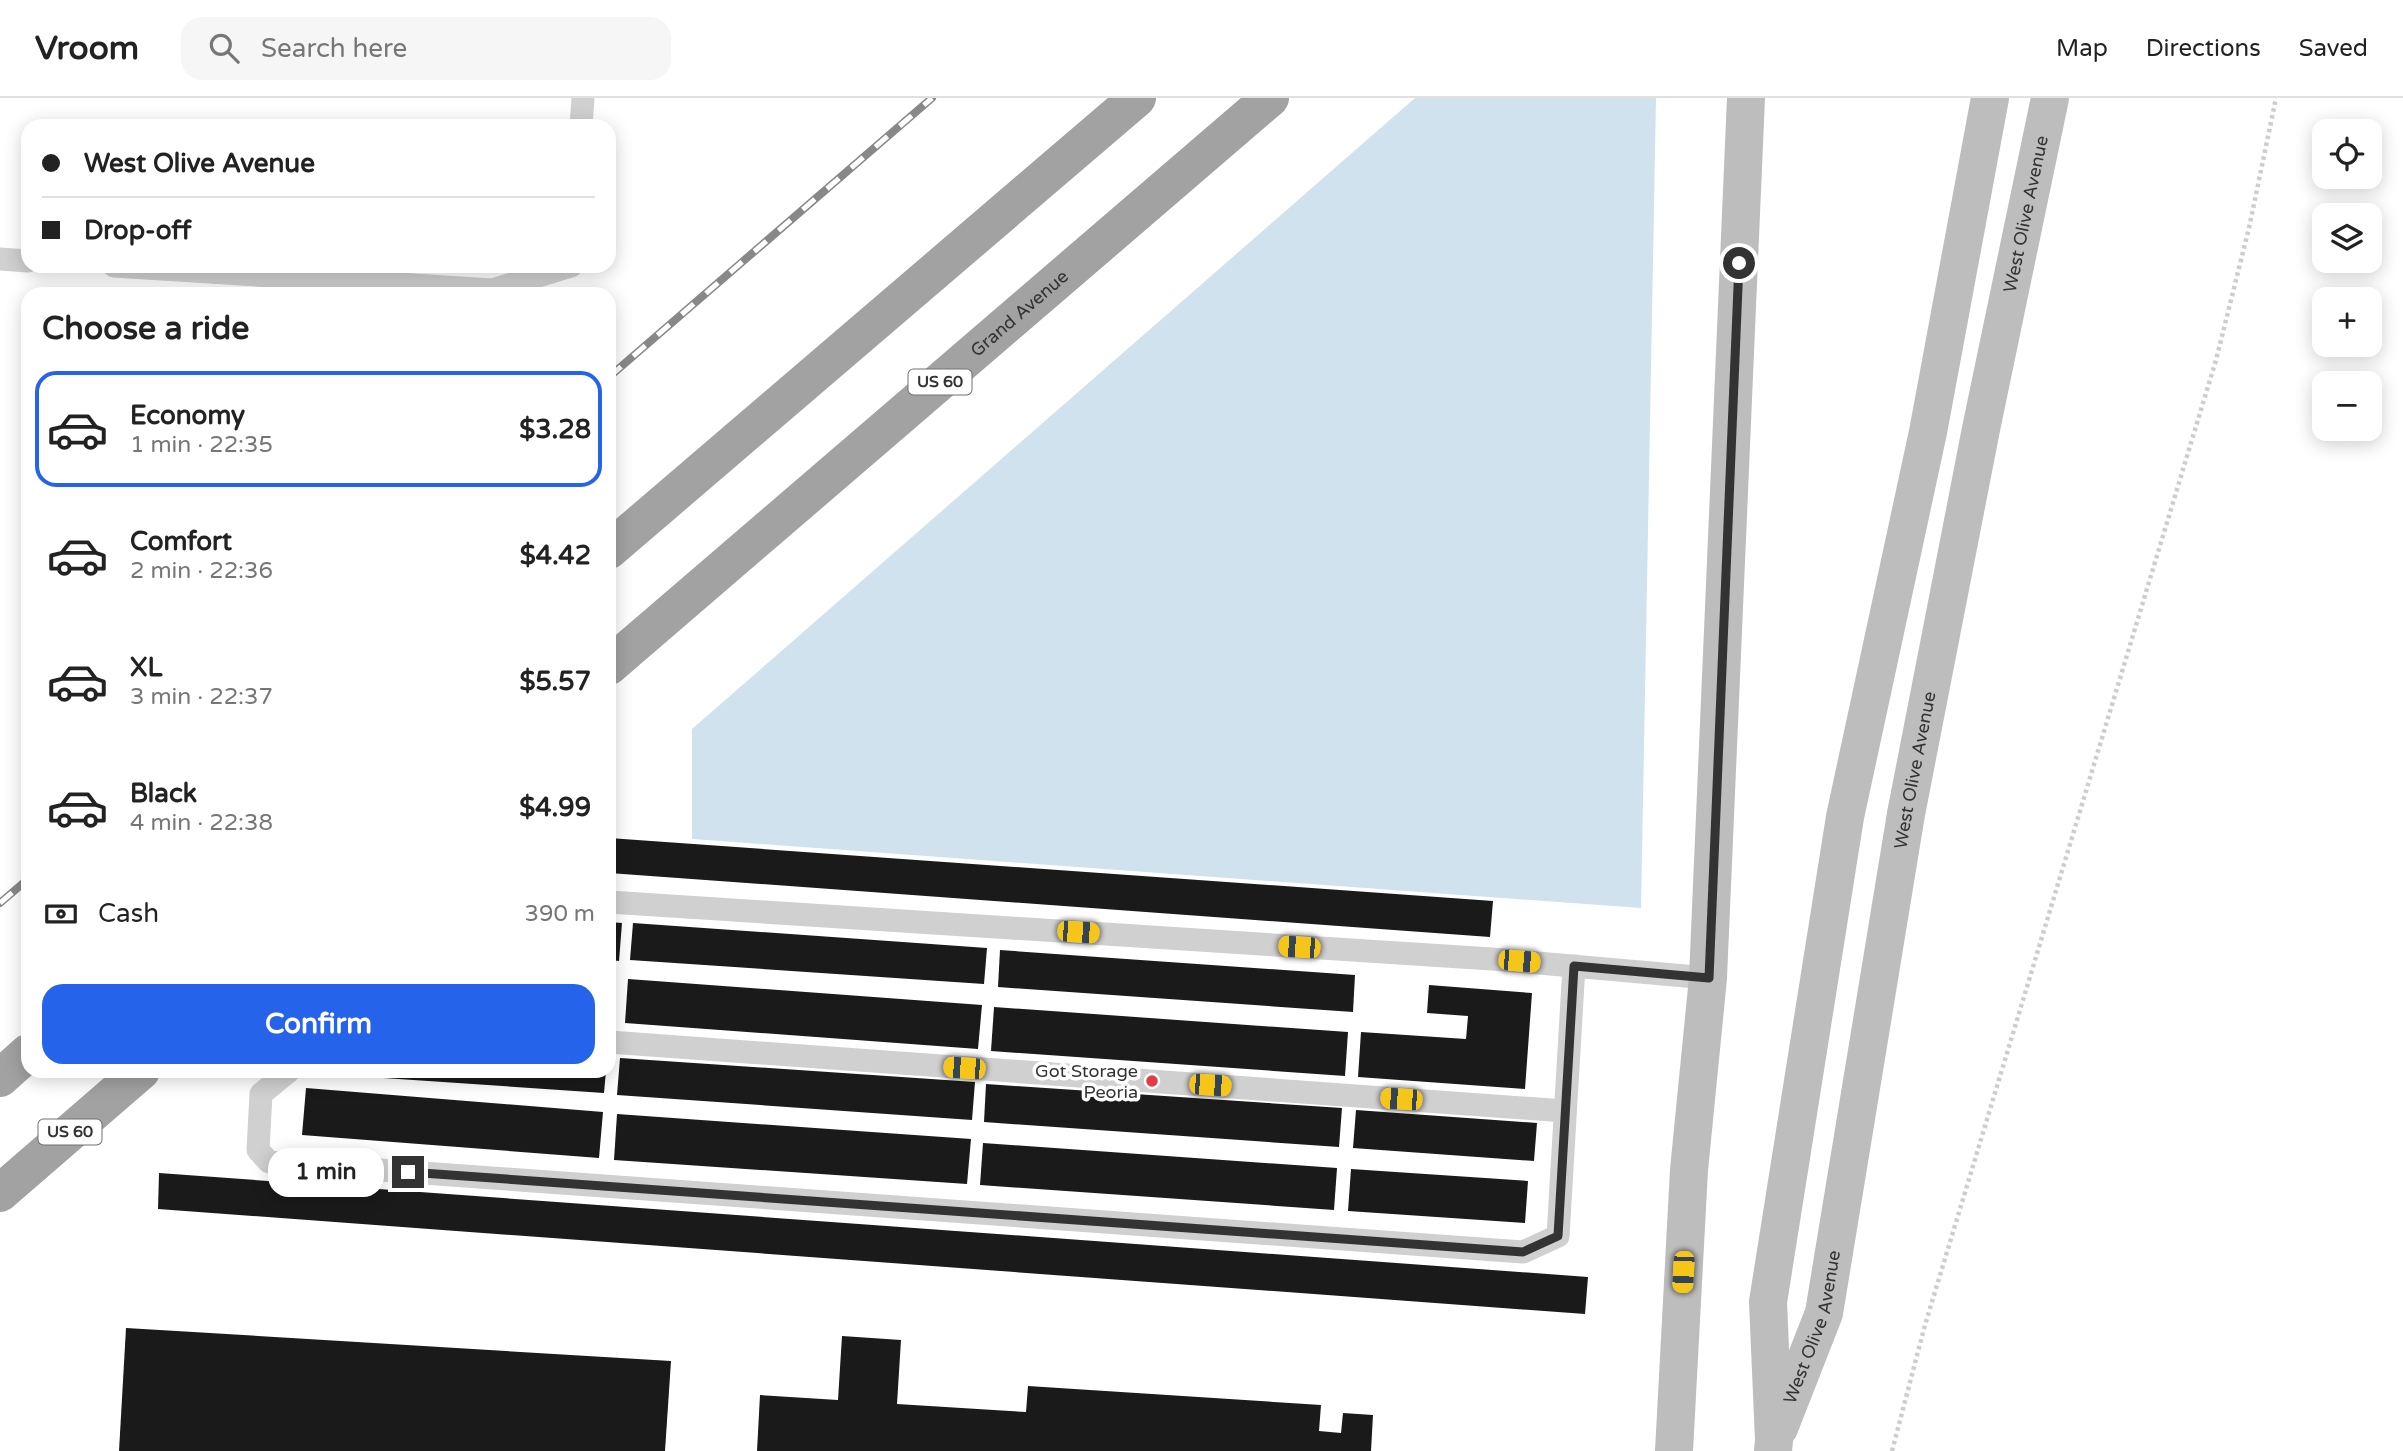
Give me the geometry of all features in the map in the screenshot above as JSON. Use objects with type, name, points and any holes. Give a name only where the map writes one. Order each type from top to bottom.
[{"type":"highway","points":[[616,544],[1137,98]]},
{"type":"highway","name":"Grand Avenue","points":[[616,660],[1270,98]]},
{"type":"highway","points":[[0,1078],[21,1059]]},
{"type":"highway","name":"US 60","points":[[0,1193],[133,1078]]},
{"type":"main road","points":[[1674,1451],[1689,1170],[1709,978],[1746,98]]},
{"type":"main road","name":"West Olive Avenue","points":[[1774,1445],[1768,1302],[1845,817],[1928,432],[1990,98]]},
{"type":"main road","name":"West Olive Avenue","points":[[1774,1445],[1824,1313],[1906,814],[1981,429],[2050,98]]},
{"type":"lane","points":[[582,119],[583,98]]},
{"type":"lane","points":[[0,259],[21,260]]},
{"type":"lane","points":[[224,273],[445,287]]},
{"type":"lane","points":[[502,287],[548,273]]},
{"type":"lane","points":[[616,902],[1574,966],[1709,978]]},
{"type":"lane","points":[[280,1078],[261,1094],[258,1150],[269,1162],[1523,1252],[1558,1236],[1574,966]]},
{"type":"lane","points":[[616,1043],[1565,1111]]},
{"type":"path","points":[[1892,1451],[1925,1325],[2216,360],[2249,228],[2276,98]]},
{"type":"water","points":[[1415,98],[1656,98],[1641,908],[692,839],[692,729]]},
{"type":"building","points":[[616,838],[1493,901],[1490,937],[616,874]]},
{"type":"building","points":[[616,923],[622,923],[619,961],[616,961]]},
{"type":"building","points":[[633,923],[987,948],[984,984],[630,960]]},
{"type":"building","points":[[1000,950],[1355,975],[1353,1012],[998,987]]},
{"type":"building","points":[[628,979],[982,1005],[978,1049],[625,1023]]},
{"type":"building","points":[[1429,985],[1532,993],[1525,1089],[1358,1077],[1361,1032],[1466,1039],[1468,1016],[1427,1013]]},
{"type":"building","points":[[994,1007],[1348,1032],[1345,1076],[991,1051]]},
{"type":"building","points":[[620,1058],[975,1082],[972,1120],[617,1095]]},
{"type":"building","points":[[383,1078],[605,1078],[604,1093]]},
{"type":"building","points":[[986,1084],[1342,1108],[1339,1147],[984,1122]]},
{"type":"building","points":[[306,1088],[603,1112],[599,1158],[302,1135]]},
{"type":"building","points":[[1356,1110],[1537,1123],[1534,1161],[1353,1148]]},
{"type":"building","points":[[617,1114],[971,1139],[967,1184],[614,1160]]},
{"type":"building","points":[[983,1143],[1337,1168],[1334,1210],[980,1185]]},
{"type":"building","points":[[1351,1169],[1528,1181],[1525,1223],[1348,1211]]},
{"type":"building","points":[[159,1173],[1588,1277],[1585,1314],[158,1209]]},
{"type":"building","points":[[126,1328],[671,1361],[665,1451],[119,1451]]},
{"type":"building","points":[[842,1336],[901,1340],[897,1404],[1026,1412],[1028,1386],[1321,1405],[1319,1431],[1341,1433],[1343,1413],[1373,1415],[1371,1451],[757,1451],[760,1395],[838,1400]]},
{"type":"railway","points":[[616,371],[932,98]]},
{"type":"railway","points":[[0,903],[21,885]]},
{"type":"place","name":"Got Storage Peoria","points":[[1152,1081]]},
{"type":"route","points":[[408,1172],[1523,1252],[1558,1236],[1574,966],[1709,978],[1739,263]]}]
